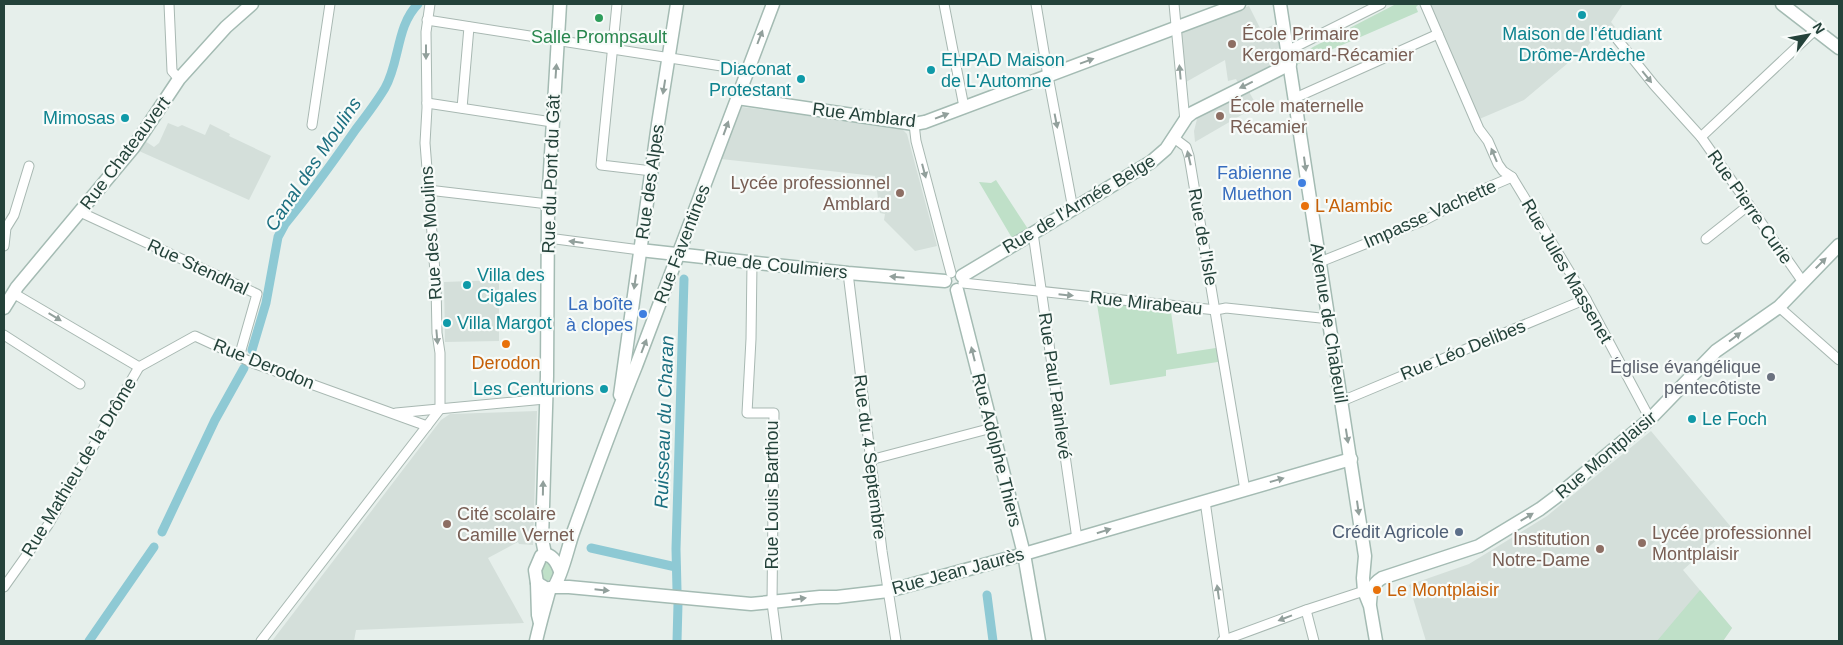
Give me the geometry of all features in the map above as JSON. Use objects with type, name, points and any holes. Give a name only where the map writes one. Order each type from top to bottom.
[{"type":"street","points":[[169,4],[172,71],[179,79]]},
{"type":"street","name":"Rue Chateauvert","points":[[7,301],[133,148],[179,79],[226,27],[252,4]]},
{"type":"street","points":[[312,125],[330,4]]},
{"type":"street","name":"Rue des Moulins","points":[[430,4],[427,20],[425,143],[436,285],[437,342],[440,353],[440,409]]},
{"type":"street","name":"Rue du Pont du Gât","points":[[547,554],[542,539],[548,204],[560,4]]},
{"type":"street","points":[[616,4],[602,165],[652,171]]},
{"type":"street","name":"Rue des Alpes","points":[[618,408],[677,4]]},
{"type":"street","name":"Rue Faventines","points":[[560,571],[618,408],[636,366],[773,4]]},
{"type":"street","points":[[944,4],[964,107]]},
{"type":"street","points":[[1036,4],[1073,209]]},
{"type":"street","points":[[1174,4],[1184,121]]},
{"type":"street","name":"Rue Amblard","points":[[737,98],[914,124],[925,122],[1239,4]]},
{"type":"street","name":"Avenue de Chabeuil","points":[[1280,4],[1365,556],[1364,591],[1371,610],[1376,641]]},
{"type":"street","points":[[1288,54],[1381,4]]},
{"type":"street","name":"Rue Jules Massenet","points":[[1425,4],[1479,129],[1488,141],[1498,164],[1503,171],[1512,177],[1586,299],[1650,419]]},
{"type":"street","points":[[1782,4],[1839,48]]},
{"type":"street","points":[[427,20],[747,70]]},
{"type":"street","points":[[462,108],[469,27]]},
{"type":"street","name":"Rue Pierre Curie","points":[[1803,282],[1701,137],[1815,30]]},
{"type":"street","points":[[1295,98],[1438,34]]},
{"type":"street","points":[[1617,39],[1654,85],[1701,137]]},
{"type":"street","name":"Rue de l'Armée Belge","points":[[956,280],[1151,162],[1166,149],[1184,121],[1192,113],[1288,54]]},
{"type":"street","points":[[427,102],[552,122]]},
{"type":"street","points":[[914,124],[916,141],[956,280]]},
{"type":"street","name":"Rue de l'Isle","points":[[1174,138],[1186,147],[1190,156],[1245,490]]},
{"type":"street","points":[[4,246],[6,228],[14,215],[29,166]]},
{"type":"street","name":"Impasse Vachette","points":[[1320,262],[1425,220],[1484,189],[1512,177]]},
{"type":"street","points":[[428,190],[548,204]]},
{"type":"street","points":[[1706,239],[1749,205]]},
{"type":"street","name":"Rue Stendhal","points":[[80,212],[257,294],[239,357]]},
{"type":"street","name":"Rue Paul Painlevé","points":[[1034,233],[1077,539]]},
{"type":"street","name":"Rue de Coulmiers","points":[[548,238],[678,255],[848,273],[956,280]]},
{"type":"street","name":"Rue Montplaisir","points":[[1386,576],[1479,546],[1540,509],[1650,419],[1716,351],[1779,307],[1839,245]]},
{"type":"street","name":"Rue Louis Barthou","points":[[752,263],[751,339],[747,413],[774,412],[772,603]]},
{"type":"street","name":"Rue du 4 Septembre","points":[[848,273],[870,460],[896,641]]},
{"type":"street","name":"Rue Mirabeau","points":[[956,280],[1042,292],[1216,310],[1226,308],[1330,319]]},
{"type":"street","name":"Rue Adolphe Thiers","points":[[956,280],[1024,554],[1039,641]]},
{"type":"street","name":"Rue Léo Delibes","points":[[1342,401],[1586,299]]},
{"type":"street","name":"Rue Mathieu de la Drôme","points":[[4,587],[48,525],[139,367],[7,301]]},
{"type":"street","points":[[1779,307],[1839,360]]},
{"type":"street","points":[[4,335],[80,384]]},
{"type":"street","name":"Rue Derodon","points":[[139,367],[195,336],[239,357],[427,426]]},
{"type":"street","points":[[624,360],[628,367],[636,366]]},
{"type":"street","name":"Rue Derodon","points":[[394,413],[545,399]]},
{"type":"street","points":[[261,641],[440,409]]},
{"type":"street","points":[[870,460],[992,428]]},
{"type":"street","name":"Rue Jean Jaurès","points":[[552,588],[569,587],[751,604],[888,591],[1077,539],[1351,459]]},
{"type":"street","points":[[1205,501],[1223,641],[1364,591]]},
{"type":"street","points":[[540,623],[538,616],[536,565],[541,556],[561,549],[570,541]]},
{"type":"street","points":[[536,641],[552,588],[558,580],[560,571],[556,562],[547,554]]},
{"type":"street","points":[[1365,556],[1373,570],[1378,574],[1386,576]]},
{"type":"street","points":[[1371,610],[1371,588],[1374,583],[1386,576]]},
{"type":"street","points":[[537,583],[543,588],[552,588]]},
{"type":"street","points":[[772,603],[777,641]]},
{"type":"street","points":[[1306,610],[1314,641]]},
{"type":"shaded area","name":"Maison de l'étudiant Drôme-Ardèche","points":[[1428,4],[1623,4],[1611,22],[1619,32],[1615,35],[1609,26],[1599,31],[1587,47],[1524,100],[1477,120]]},
{"type":"shaded area","name":"École Primaire Kergomard-Récamier","points":[[1249,6],[1261,30],[1278,23],[1284,60],[1238,83],[1236,79],[1228,81],[1225,60],[1186,82],[1181,31]]},
{"type":"shaded area","name":"École maternelle Récamier","points":[[1248,90],[1257,106],[1195,142],[1194,131],[1197,119]]},
{"type":"shaded area","name":"Lycée professionnel Amblard","points":[[742,107],[900,127],[907,134],[937,246],[915,251],[884,220],[885,214],[880,213],[875,176],[721,159]]},
{"type":"shaded area","points":[[168,123],[178,127],[182,125],[205,135],[210,124],[230,134],[229,136],[271,156],[249,200],[139,151],[145,141],[154,147],[159,143]]},
{"type":"shaded area","points":[[499,280],[499,341],[445,342],[444,282]]},
{"type":"shaded area","name":"Cité scolaire Camille Vernet","points":[[537,411],[533,545],[519,544],[518,542],[488,558],[524,623],[356,630],[354,641],[272,641],[441,420],[450,414]]},
{"type":"shaded area","name":"Institution Notre-Dame","points":[[1651,431],[1731,527],[1683,570],[1732,628],[1723,641],[1426,641],[1409,585],[1469,564],[1547,516]]},
{"type":"green space","points":[[1396,4],[1419,4],[1416,7],[1418,12],[1296,65],[1295,59],[1313,47]]},
{"type":"green space","points":[[996,180],[1028,229],[1012,238],[979,182],[991,183]]},
{"type":"green space","points":[[1096,298],[1170,305],[1177,354],[1222,347],[1224,361],[1166,370],[1166,376],[1110,385]]},
{"type":"green space","points":[[545,562],[549,562],[554,570],[552,578],[547,581],[542,579],[540,567]]},
{"type":"green space","points":[[1700,590],[1732,628],[1723,641],[1657,641]]},
{"type":"waterway","name":"Canal des Moulins","points":[[252,350],[266,303],[278,237],[285,224],[321,178],[385,88],[390,78],[402,33],[411,13],[418,4]]},
{"type":"waterway","name":"Ruisseau du Charan","points":[[677,590],[676,549],[684,279]]},
{"type":"waterway","name":"Canal des Moulins","points":[[162,532],[215,420],[244,368]]},
{"type":"waterway","name":"Canal des Moulins","points":[[89,641],[154,547]]},
{"type":"waterway","name":"Ruisseau du Charan","points":[[591,548],[676,567]]},
{"type":"waterway","points":[[987,595],[993,641]]},
{"type":"waterway","name":"Ruisseau du Charan","points":[[677,641],[678,604]]},
{"type":"place","name":"Maison de l'étudiant Drôme-Ardèche","points":[[1582,15]]},
{"type":"place","name":"Salle Prompsault","points":[[599,18]]},
{"type":"place","name":"École Primaire Kergomard-Récamier","points":[[1232,44]]},
{"type":"place","name":"EHPAD Maison de L'Automne","points":[[931,70]]},
{"type":"place","name":"Diaconat Protestant","points":[[801,79]]},
{"type":"place","name":"École maternelle Récamier","points":[[1220,116]]},
{"type":"place","name":"Mimosas","points":[[125,118]]},
{"type":"place","name":"Fabienne Muethon","points":[[1302,183]]},
{"type":"place","name":"Lycée professionnel Amblard","points":[[900,193]]},
{"type":"place","name":"L'Alambic","points":[[1305,206]]},
{"type":"place","name":"Villa des Cigales","points":[[467,285]]},
{"type":"place","name":"La boîte à clopes","points":[[643,314]]},
{"type":"place","name":"Villa Margot","points":[[447,323]]},
{"type":"place","name":"Derodon","points":[[506,344]]},
{"type":"place","name":"Église évangélique pentecôtiste","points":[[1771,377]]},
{"type":"place","name":"Les Centurions","points":[[604,389]]},
{"type":"place","name":"Le Foch","points":[[1692,419]]},
{"type":"place","name":"Cité scolaire Camille Vernet","points":[[447,524]]},
{"type":"place","name":"Crédit Agricole","points":[[1459,532]]},
{"type":"place","name":"Lycée professionnel Montplaisir","points":[[1642,543]]},
{"type":"place","name":"Institution Notre-Dame","points":[[1600,549]]},
{"type":"place","name":"Le Montplaisir","points":[[1377,590]]}]
